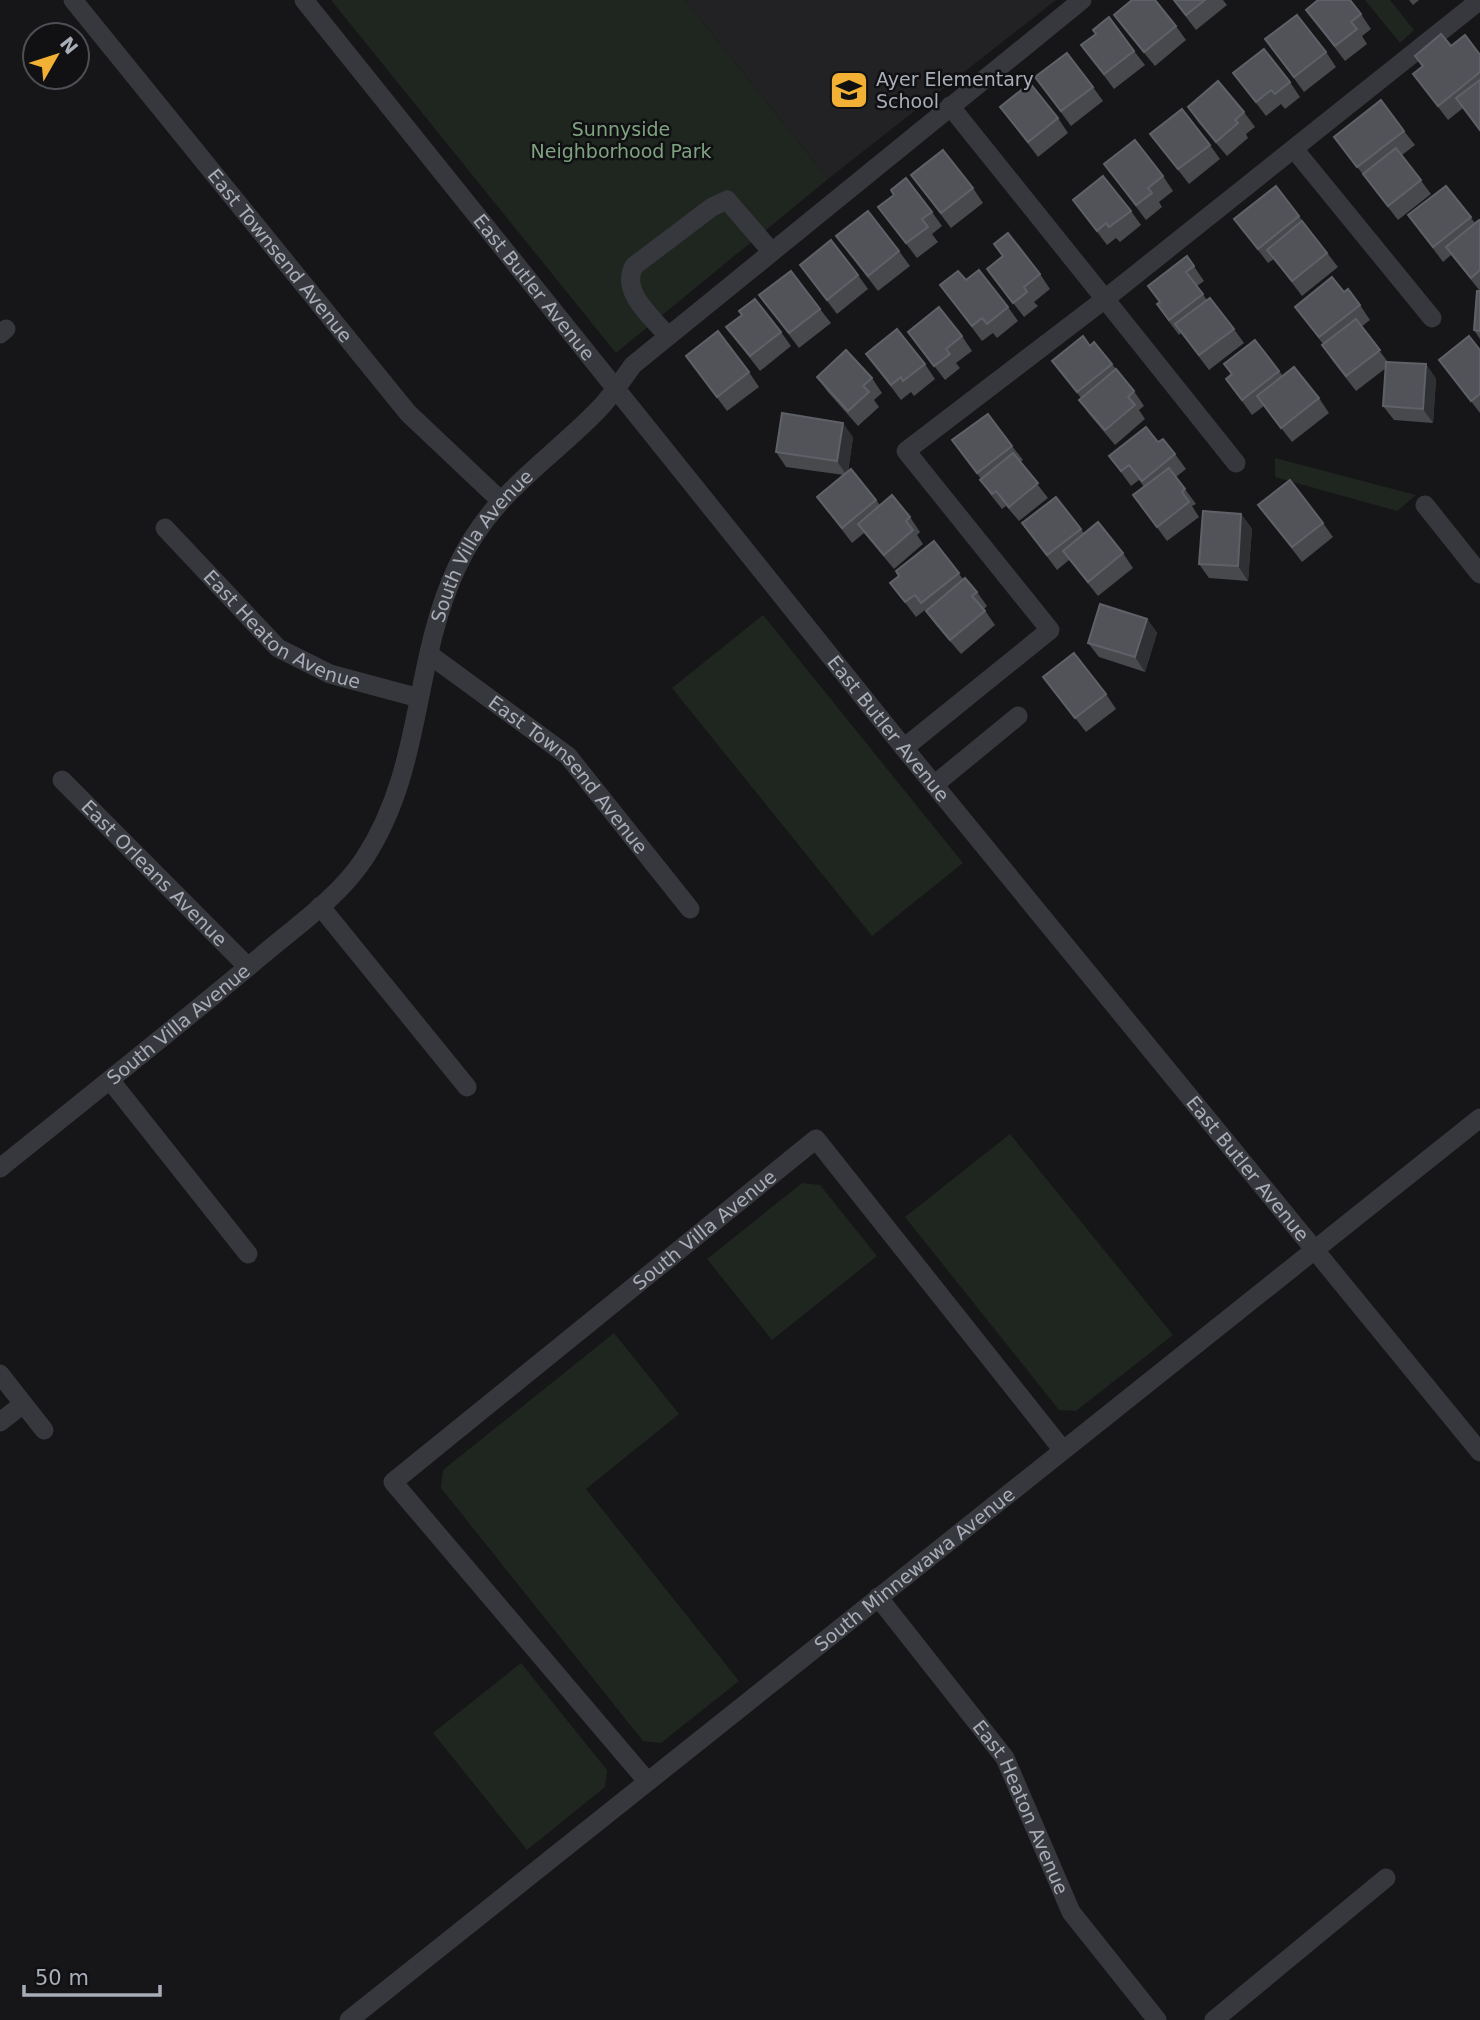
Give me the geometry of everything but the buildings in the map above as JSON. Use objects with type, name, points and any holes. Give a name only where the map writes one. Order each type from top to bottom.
[{"type":"street","name":"East Townsend Avenue","points":[[73,0],[408,412],[500,500]]},
{"type":"street","name":"East Butler Avenue","points":[[304,0],[904,748],[1480,1452]]},
{"type":"street","name":"South Villa Avenue","points":[[0,1168],[248,967],[320,906],[363,861],[395,802],[404,776],[419,698],[448,586],[484,519],[500,500],[598,411],[633,365],[1082,0]]},
{"type":"street","points":[[904,748],[1050,630],[906,451],[1105,299],[1480,0]]},
{"type":"street","points":[[950,106],[1236,463]]},
{"type":"street","points":[[1294,149],[1432,318]]},
{"type":"street","points":[[668,336],[631,291],[629,276],[634,266],[712,207],[727,200],[771,251]]},
{"type":"street","points":[[1425,505],[1480,573]]},
{"type":"street","name":"East Heaton Avenue","points":[[165,528],[278,648],[330,674],[419,698]]},
{"type":"street","name":"East Townsend Avenue","points":[[430,655],[568,756],[690,909]]},
{"type":"street","points":[[934,785],[1018,716]]},
{"type":"street","name":"East Orleans Avenue","points":[[62,780],[248,967]]},
{"type":"street","points":[[320,906],[467,1087]]},
{"type":"street","points":[[110,1080],[248,1254]]},
{"type":"street","name":"South Minnewawa Avenue","points":[[349,2020],[1480,1118]]},
{"type":"street","name":"South Villa Avenue","points":[[647,1780],[393,1482],[816,1139],[1062,1449]]},
{"type":"street","points":[[0,1374],[44,1430]]},
{"type":"street","points":[[0,1422],[23,1404]]},
{"type":"street","name":"East Heaton Avenue","points":[[878,1597],[1005,1758],[1071,1912],[1157,2020]]},
{"type":"street","points":[[1214,2020],[1386,1878]]},
{"type":"shaded area","name":"Ayer Elementary School","points":[[685,0],[1056,0],[828,179]]},
{"type":"green space","name":"Sunnyside Neighborhood Park","points":[[331,0],[685,0],[828,179],[616,353]]},
{"type":"green space","points":[[1365,0],[1390,0],[1414,30],[1400,43]]},
{"type":"green space","points":[[1275,458],[1416,495],[1397,511],[1275,477]]},
{"type":"green space","points":[[763,615],[963,863],[872,936],[672,688]]},
{"type":"green space","points":[[1010,1134],[1173,1335],[1076,1411],[1059,1410],[905,1217]]},
{"type":"green space","points":[[802,1183],[820,1185],[877,1256],[772,1340],[707,1259]]},
{"type":"green space","points":[[614,1333],[679,1414],[586,1489],[739,1681],[661,1743],[643,1741],[441,1488],[443,1470]]},
{"type":"green space","points":[[521,1663],[607,1770],[605,1787],[527,1850],[433,1733]]},
{"type":"place","name":"Ayer Elementary School","points":[[849,90]]}]
